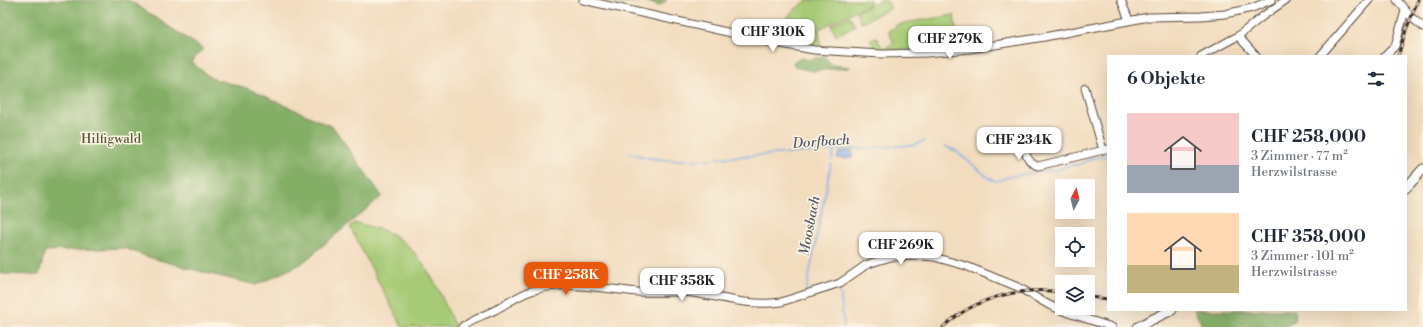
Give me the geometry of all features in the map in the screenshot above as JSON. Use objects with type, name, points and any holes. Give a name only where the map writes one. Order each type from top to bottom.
[{"type":"main road","points":[[1407,187],[1423,169]]},
{"type":"main road","points":[[1138,327],[1170,311]]},
{"type":"street","points":[[583,0],[776,44],[821,50],[881,54],[927,53],[970,49],[1044,37],[1154,16],[1202,16],[1225,14],[1245,10],[1271,0]]},
{"type":"street","points":[[1121,0],[1128,20]]},
{"type":"street","points":[[1203,55],[1238,36],[1286,0]]},
{"type":"street","points":[[1321,55],[1369,0]]},
{"type":"street","points":[[1397,0],[1405,11],[1423,27]]},
{"type":"street","points":[[1386,55],[1395,46],[1405,11]]},
{"type":"street","points":[[1238,36],[1255,55]]},
{"type":"street","points":[[1022,137],[1028,160],[1032,164],[1038,166],[1105,150],[1085,88]]},
{"type":"street","points":[[462,327],[532,290],[549,287],[568,286],[655,293],[681,292],[754,303],[781,302],[840,283],[866,265],[874,262],[891,257],[909,255],[934,257],[966,266],[1018,287],[1049,305],[1068,313],[1112,327]]},
{"type":"green space","name":"Hilfigwald","points":[[0,0],[129,0],[203,49],[191,62],[211,78],[247,88],[333,127],[382,196],[301,264],[256,285],[145,256],[125,248],[45,251],[39,275],[0,274]]},
{"type":"green space","points":[[604,0],[667,0],[659,6],[644,1],[619,4]]},
{"type":"green space","points":[[808,0],[870,0],[871,3],[819,29],[821,46],[789,42],[781,31],[785,20],[791,13]]},
{"type":"green space","points":[[881,0],[886,0],[891,8],[861,23],[856,12]]},
{"type":"green space","points":[[954,15],[958,46],[927,50],[876,50],[870,39],[876,37],[883,49],[894,43],[888,31],[896,27],[895,26],[904,23]]},
{"type":"green space","points":[[850,16],[855,26],[836,35],[831,25]]},
{"type":"green space","points":[[824,56],[832,65],[849,67],[812,71],[795,67],[793,62],[801,57],[807,60]]},
{"type":"green space","points":[[355,223],[377,228],[390,233],[413,251],[430,274],[455,327],[402,327],[350,227]]},
{"type":"green space","points":[[1195,311],[1295,311],[1296,319],[1285,327],[1203,327]]},
{"type":"water","points":[[852,151],[853,157],[845,159],[837,158],[839,153]]},
{"type":"waterway","name":"Dorfbach","points":[[717,158],[913,145],[925,141]]},
{"type":"waterway","name":"Dorfbach","points":[[944,146],[956,151],[989,178],[996,181],[1008,177],[1058,170],[1068,165],[1079,165],[1092,158],[1105,157],[1107,154]]},
{"type":"waterway","name":"Moosbach","points":[[832,160],[834,150]]},
{"type":"waterway","name":"Dorfbach","points":[[630,153],[651,158],[671,160],[712,159]]},
{"type":"waterway","name":"Moosbach","points":[[806,292],[831,164]]},
{"type":"waterway","name":"Moosbach","points":[[808,297],[828,292],[836,288],[840,290],[844,327]]},
{"type":"railway","points":[[1398,55],[1418,0]]},
{"type":"railway","points":[[943,327],[969,308],[998,296],[1030,291],[1055,292]]},
{"type":"railway","points":[[1095,298],[1107,299]]}]
